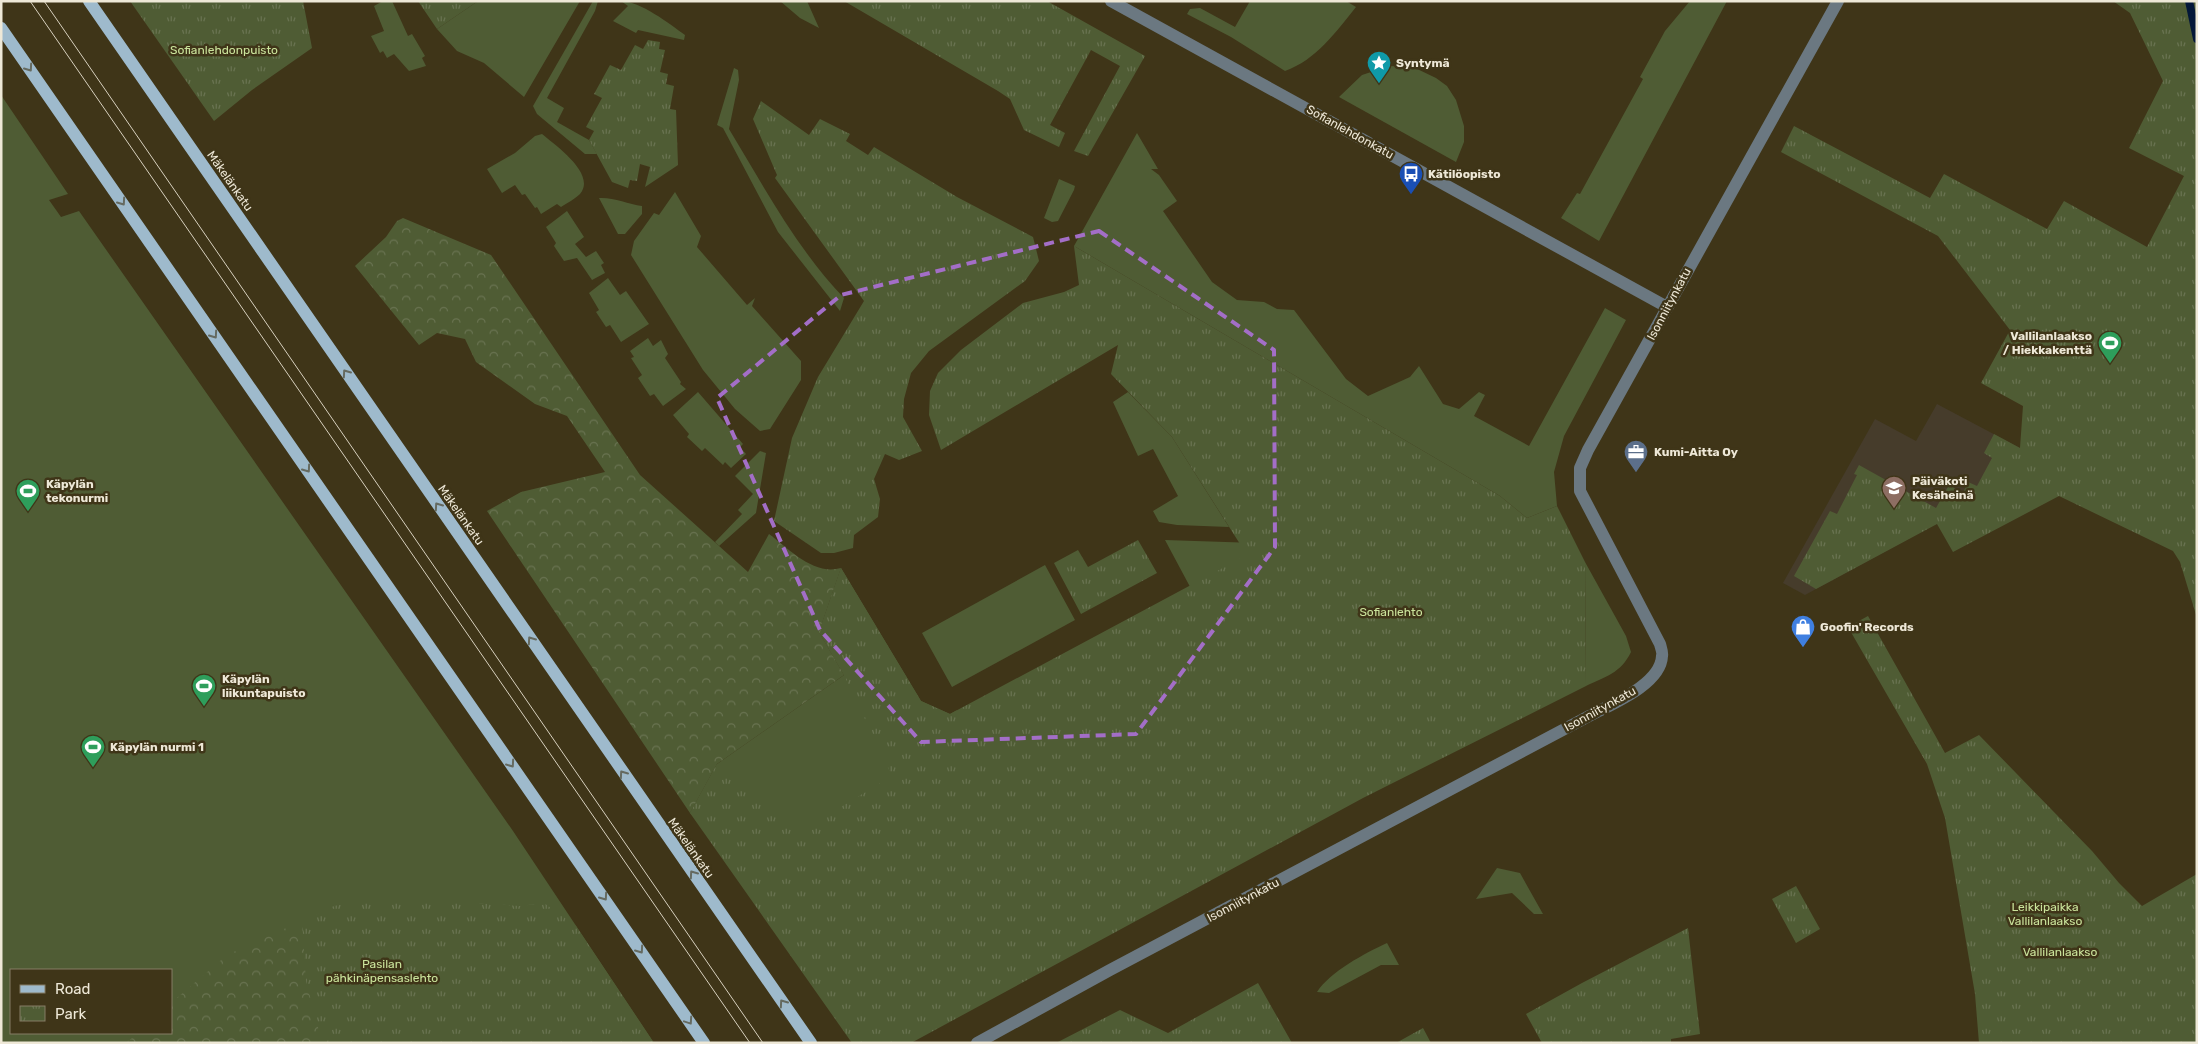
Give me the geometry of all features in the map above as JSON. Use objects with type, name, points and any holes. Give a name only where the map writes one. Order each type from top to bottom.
[{"type":"main road","name":"Mäkelänkatu","points":[[89,1],[811,1043]]},
{"type":"main road","points":[[1,28],[704,1043]]},
{"type":"street","name":"Sofianlehdonkatu","points":[[1111,1],[1667,307]]},
{"type":"street","name":"Isonniitynkatu","points":[[977,1043],[1110,970],[1637,690],[1650,680],[1660,665],[1662,656],[1653,629],[1580,491],[1580,468],[1588,450],[1667,307],[1838,1]]},
{"type":"highlighted area","points":[[1099,231],[1274,350],[1275,547],[1136,734],[921,742],[820,630],[717,398],[841,295]]},
{"type":"shaded area","name":"Päiväkoti Kesäheinä","points":[[1937,404],[2020,448],[1991,494],[1805,595],[1783,583],[1875,419],[1916,441]]},
{"type":"green space","name":"Sofianlehdonpuisto","points":[[130,1],[303,1],[312,48],[252,90],[214,121]]},
{"type":"green space","points":[[383,1],[392,1],[408,36],[412,34],[425,56],[422,58],[426,66],[409,71],[394,54],[387,58],[383,51],[380,53],[371,36],[384,31],[374,6]]},
{"type":"green space","points":[[418,1],[478,1],[437,29]]},
{"type":"green space","points":[[478,1],[580,1],[524,97],[484,63],[457,51],[437,29]]},
{"type":"green space","points":[[593,1],[598,1],[595,11],[547,98],[564,108],[557,122],[589,140],[597,154],[585,154],[537,114],[533,106]]},
{"type":"green space","points":[[621,1],[646,9],[685,35],[684,40],[638,30],[636,33],[613,21],[628,6]]},
{"type":"green space","points":[[780,1],[807,1],[819,28],[800,18]]},
{"type":"green space","points":[[844,1],[1047,1],[1145,56],[1088,156],[1074,151],[1120,66],[1091,50],[1050,125],[1065,133],[1059,147],[1024,130],[1010,99]]},
{"type":"green space","points":[[1250,1],[1346,1],[1356,7],[1316,53],[1285,71],[1231,37],[1187,14],[1190,9],[1200,8],[1235,27]]},
{"type":"green space","points":[[1690,1],[1727,1],[1599,241],[1561,218],[1577,193],[1580,194],[1643,79],[1640,77],[1665,31]]},
{"type":"green space","points":[[2113,1],[2197,1],[2197,618],[2180,562],[2173,551],[2059,496],[1953,552],[1937,524],[1816,589],[1794,576],[1830,511],[1837,514],[1857,475],[1854,474],[1859,465],[1936,508],[1949,485],[1963,493],[1968,482],[1977,486],[1992,458],[1984,453],[1994,434],[2020,448],[2023,406],[1981,383],[2010,330],[1938,236],[1781,152],[1794,126],[1930,198],[1944,174],[2047,229],[2064,201],[2147,247],[2184,176],[2129,148],[2163,81],[2130,13]]},
{"type":"green space","points":[[648,40],[660,42],[659,49],[665,50],[660,72],[668,74],[666,84],[674,86],[670,109],[676,110],[678,165],[645,187],[650,167],[640,164],[637,181],[630,180],[628,188],[612,182],[589,140],[594,131],[586,127],[602,98],[594,94],[610,65],[621,70],[635,45],[643,49]]},
{"type":"green space","points":[[1389,66],[1413,67],[1436,78],[1447,86],[1456,100],[1464,126],[1464,142],[1456,162],[1339,97],[1362,75]]},
{"type":"green space","points":[[734,68],[738,70],[739,80],[729,129],[796,238],[844,298],[840,311],[778,232],[723,128],[717,125]]},
{"type":"green space","name":"Käpylän liikuntapuisto","points":[[1,95],[68,194],[49,200],[61,217],[79,211],[513,831],[654,1043],[1,1043]]},
{"type":"green space","points":[[761,101],[809,135],[820,119],[850,134],[846,141],[868,155],[874,147],[957,197],[1033,237],[1039,261],[1025,281],[929,351],[911,373],[904,399],[903,417],[922,451],[899,460],[885,454],[874,479],[880,499],[878,517],[854,535],[853,548],[834,553],[821,553],[774,521],[792,438],[818,377],[864,301],[775,178],[777,175],[753,119]]},
{"type":"green space","points":[[1137,133],[1158,169],[1151,169],[1159,175],[1177,201],[1163,211],[1212,282],[1237,300],[1264,302],[1277,309],[1294,310],[1346,379],[1368,396],[1410,377],[1419,366],[1443,404],[1459,409],[1479,392],[1485,395],[1474,416],[1529,446],[1605,308],[1626,320],[1564,436],[1554,472],[1557,506],[1527,518],[1500,496],[1074,246]]},
{"type":"green space","points":[[542,134],[579,169],[584,186],[580,194],[561,207],[557,204],[541,214],[537,207],[535,208],[525,194],[522,195],[515,185],[502,193],[487,169],[515,153],[535,136]]},
{"type":"green space","points":[[1059,179],[1075,186],[1058,221],[1052,222],[1044,218]]},
{"type":"green space","points":[[675,192],[701,236],[697,247],[747,305],[755,298],[752,306],[801,361],[801,380],[770,429],[760,431],[735,409],[703,370],[631,255],[634,241],[654,213],[659,215]]},
{"type":"green space","points":[[599,198],[642,206],[642,214],[625,234],[618,234]]},
{"type":"green space","points":[[567,211],[584,237],[575,244],[586,257],[596,251],[604,263],[601,265],[605,273],[592,280],[577,258],[564,261],[554,246],[556,243],[546,227]]},
{"type":"green space","points":[[403,218],[491,255],[640,475],[748,572],[769,534],[802,560],[812,565],[821,568],[841,568],[819,632],[844,675],[717,764],[690,813],[487,511],[521,492],[605,472],[567,416],[535,404],[476,362],[465,339],[437,333],[419,345],[355,266],[386,237],[397,221]]},
{"type":"green space","name":"Sofianlehto","points":[[1074,246],[1500,496],[1527,518],[1557,506],[1585,562],[1586,686],[1363,798],[911,1043],[852,1043],[690,813],[717,764],[801,831],[892,776],[844,675],[819,632],[841,568],[921,701],[950,714],[1247,555],[1172,437],[1111,374],[1118,345],[941,450],[929,415],[930,391],[938,373],[961,350],[1023,303],[1064,292],[1079,285]]},
{"type":"green space","points":[[608,278],[620,295],[626,291],[649,324],[621,342],[610,325],[606,327],[596,312],[599,310],[589,293]]},
{"type":"green space","points":[[648,338],[653,346],[661,340],[668,354],[665,358],[681,382],[680,384],[686,389],[663,406],[654,394],[650,396],[638,378],[642,375],[631,358],[634,357],[630,351]]},
{"type":"green space","points":[[698,392],[743,444],[740,447],[746,454],[731,468],[725,462],[723,465],[705,448],[702,451],[687,437],[689,434],[673,415]]},
{"type":"green space","points":[[1128,392],[1172,437],[1229,527],[1177,525],[1159,522],[1153,511],[1178,496],[1153,449],[1138,456],[1113,402]]},
{"type":"green space","points":[[760,451],[766,453],[756,513],[719,546],[715,542],[742,514],[738,510],[753,494],[735,476]]},
{"type":"green space","points":[[1138,540],[1157,573],[1081,614],[1054,563],[1078,550],[1088,567]]},
{"type":"green space","points":[[1165,540],[1256,543],[1219,641]]},
{"type":"green space","points":[[1585,562],[1626,636],[1631,652],[1617,670],[1586,686]]},
{"type":"green space","points":[[1045,565],[1075,620],[952,687],[922,633]]},
{"type":"green space","points":[[841,568],[921,701],[950,714],[957,710],[841,964],[690,813],[717,764],[844,675],[819,632]]},
{"type":"green space","name":"Vallilanlaakso","points":[[1868,616],[1945,753],[1979,735],[2092,851],[2119,883],[2142,906],[2197,874],[2197,1043],[1979,1043],[1975,994],[1945,818],[1927,764],[1848,627]]},
{"type":"green space","points":[[1497,868],[1520,873],[1543,914],[1534,914],[1512,893],[1476,899]]},
{"type":"green space","points":[[1796,886],[1820,929],[1796,943],[1772,899]]},
{"type":"green space","name":"Pasilan pähkinäpensaslehto","points":[[384,897],[520,906],[544,903],[636,1043],[126,1043],[137,1034],[172,1034],[172,1002],[227,955],[334,906]]},
{"type":"green space","name":"Pasilan pähkinäpensaslehto","points":[[384,897],[520,906],[544,903],[576,926],[654,1043],[338,1043],[321,1039],[306,981],[302,921],[334,906]]},
{"type":"green space","points":[[1688,928],[1700,1034],[1671,1039],[1671,1043],[1542,1043],[1526,1014]]},
{"type":"green space","points":[[1387,943],[1399,965],[1381,965],[1329,993],[1317,992],[1339,970]]},
{"type":"green space","points":[[1258,983],[1292,1043],[1056,1043],[1120,1010],[1168,1033]]},
{"type":"green space","points":[[1423,1028],[1431,1043],[1396,1043]]},
{"type":"waterway","points":[[2189,1],[2197,39]]},
{"type":"tram line","points":[[30,1],[750,1043]]},
{"type":"tram line","points":[[44,1],[763,1043]]},
{"type":"place","name":"Syntymä","points":[[1379,84]]},
{"type":"place","name":"Kätilöopisto","points":[[1411,195]]},
{"type":"place","name":"Vallilanlaakso / Hiekkakenttä","points":[[2110,364]]},
{"type":"place","name":"Kumi-Aitta Oy","points":[[1636,473]]},
{"type":"place","name":"Päiväkoti Kesäheinä","points":[[1894,509]]},
{"type":"place","name":"Käpylän tekonurmi","points":[[28,512]]},
{"type":"place","name":"Goofin' Records","points":[[1803,648]]},
{"type":"place","name":"Käpylän liikuntapuisto","points":[[204,707]]},
{"type":"place","name":"Käpylän nurmi 1","points":[[93,768]]},
{"type":"park label","name":"Leikkipaikka Vallilanlaakso","points":[[2045,914]]}]
